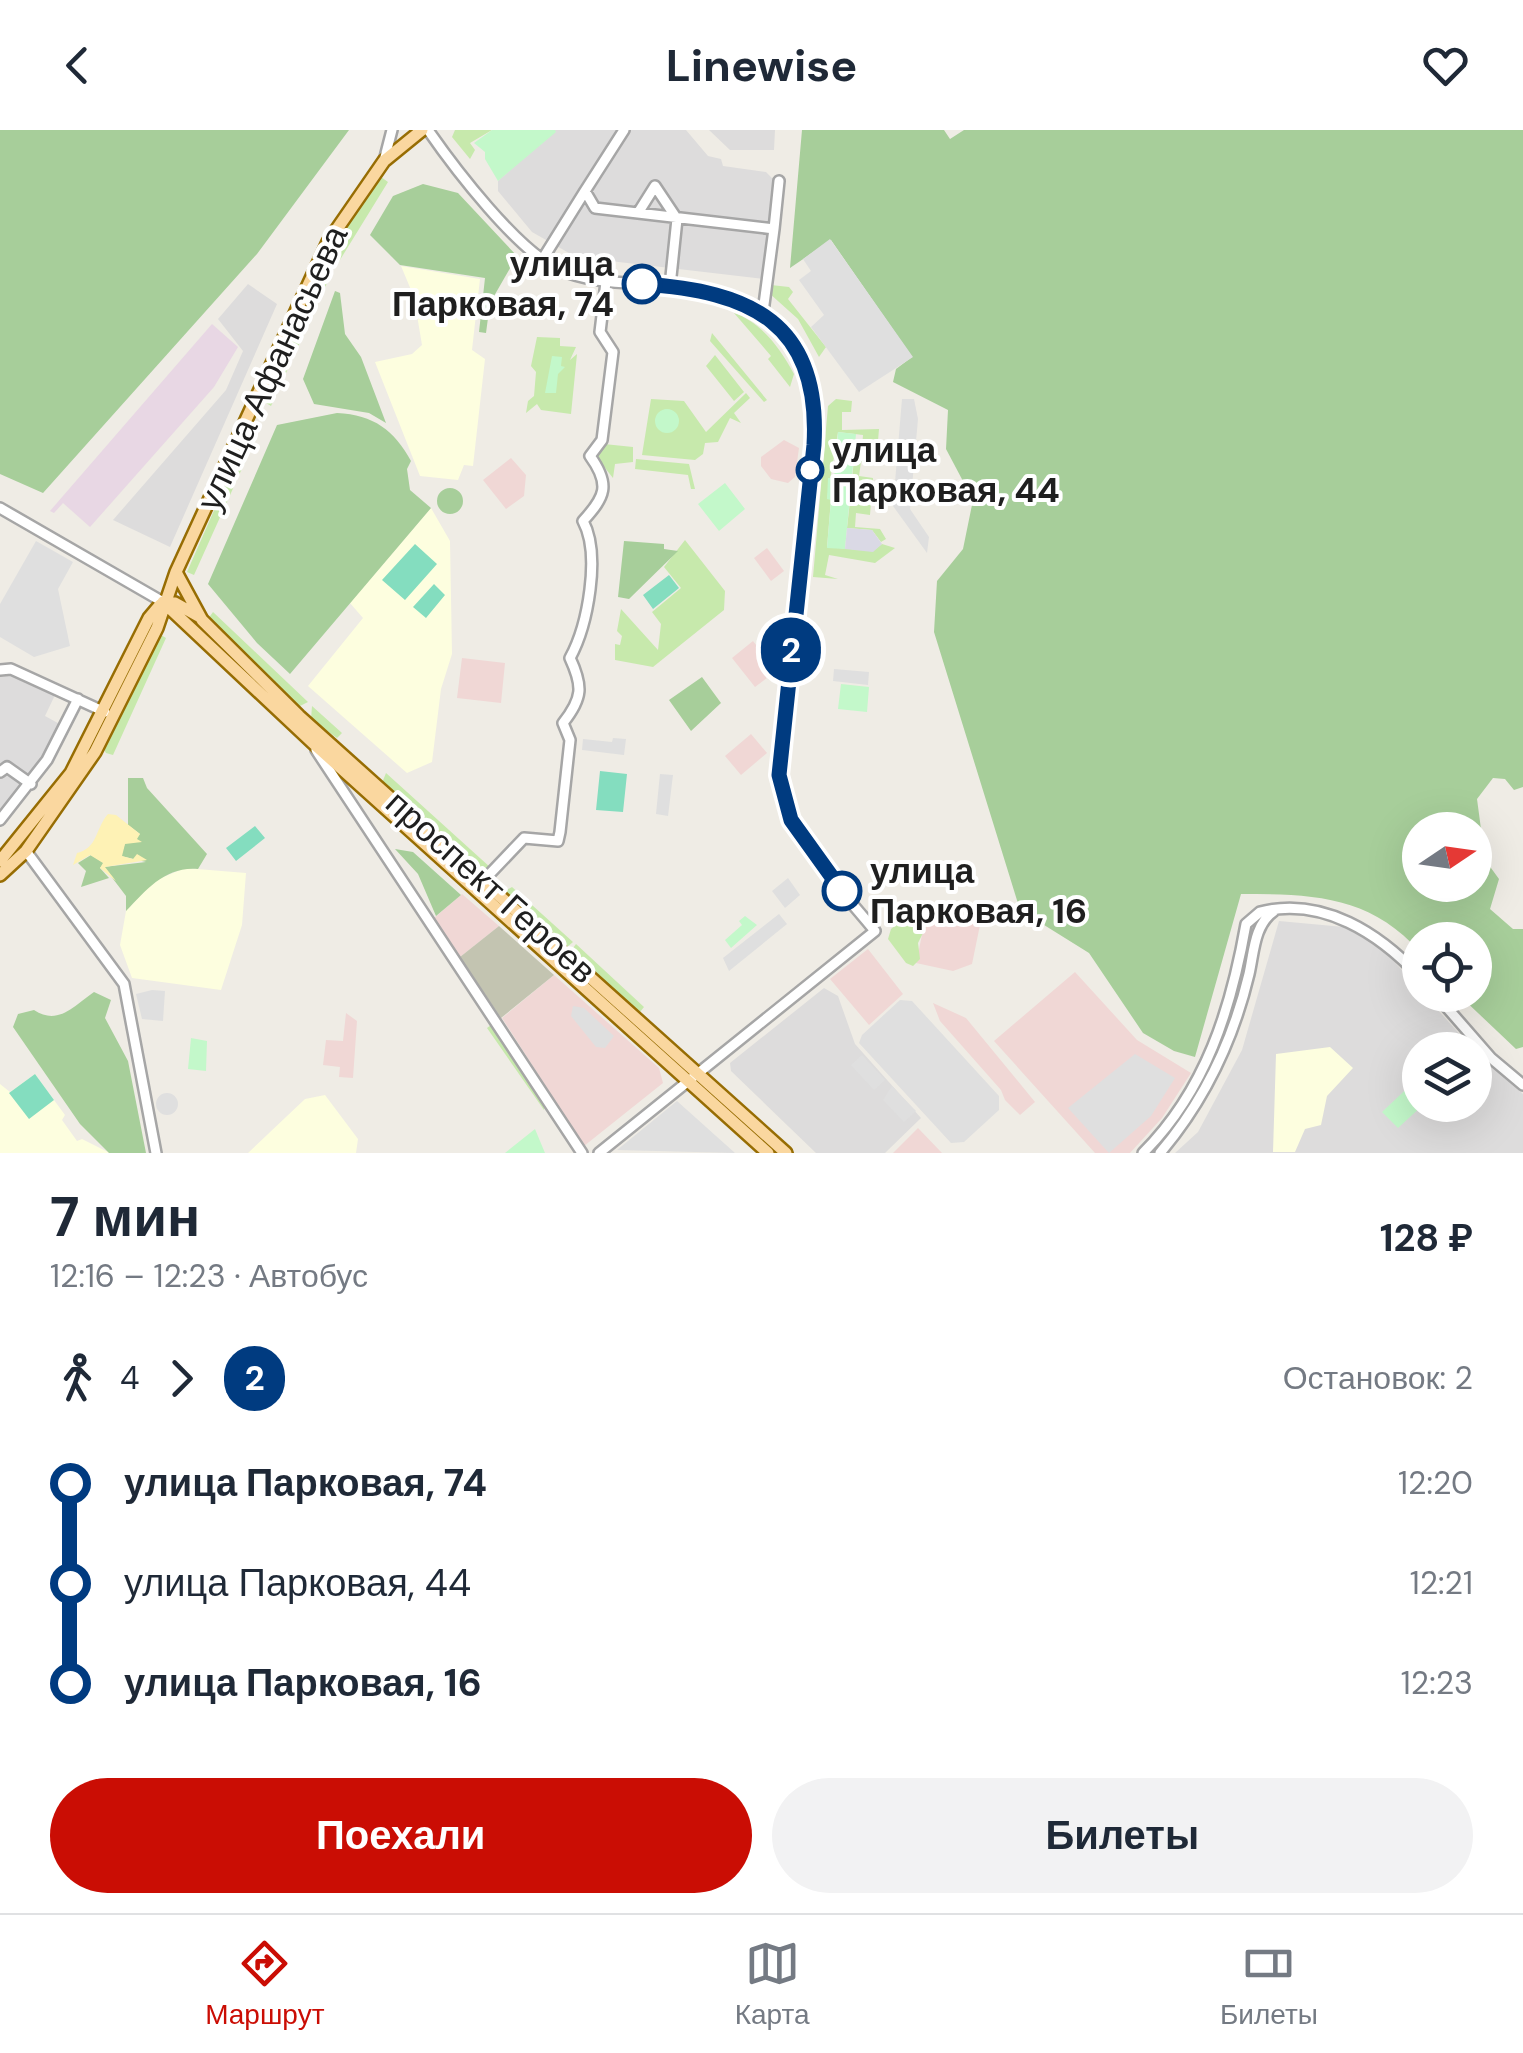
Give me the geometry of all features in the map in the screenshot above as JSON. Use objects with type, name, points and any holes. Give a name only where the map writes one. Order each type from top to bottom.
[{"type":"main road","name":"улица Афанасьева","points":[[163,602],[328,242],[384,162],[421,132]]},
{"type":"main road","points":[[176,572],[200,617]]},
{"type":"main road","points":[[163,602],[176,603],[200,617]]},
{"type":"main road","points":[[0,875],[95,752],[158,628],[163,602]]},
{"type":"main road","points":[[0,861],[21,847],[71,773],[149,618],[163,602]]},
{"type":"main road","name":"проспект Героев","points":[[163,602],[313,743],[786,1153]]},
{"type":"main road","name":"проспект Героев","points":[[200,617],[300,716],[694,1077],[768,1153]]},
{"type":"main road","points":[[158,628],[182,622]]},
{"type":"street","points":[[384,162],[396,130],[421,132],[521,244],[542,260],[576,276],[724,296],[764,312],[796,347],[814,395],[815,422],[780,754],[781,792],[791,820],[814,856],[875,932],[599,1153]]},
{"type":"street","points":[[542,260],[624,130]]},
{"type":"street","points":[[764,312],[778,181]]},
{"type":"street","points":[[638,213],[655,186],[677,218],[670,286]]},
{"type":"street","points":[[585,191],[595,208]]},
{"type":"street","points":[[575,206],[774,228]]},
{"type":"street","points":[[484,881],[524,838],[558,840],[570,740],[563,723],[578,704],[581,692],[581,678],[570,658],[580,641],[592,538],[583,521],[603,500],[605,486],[590,456],[602,440],[612,352],[600,332],[606,282]]},
{"type":"street","points":[[0,508],[163,602]]},
{"type":"street","points":[[0,670],[11,669],[105,712]]},
{"type":"street","points":[[0,820],[31,784],[78,699]]},
{"type":"street","name":"проспект Героев","points":[[313,743],[582,1153]]},
{"type":"street","points":[[7,753],[3,770],[31,784]]},
{"type":"street","points":[[21,847],[124,984],[156,1153]]},
{"type":"street","points":[[1160,1153],[1217,1070],[1244,992],[1259,929],[1276,910]]},
{"type":"street","points":[[1143,1153],[1184,1100],[1219,1038],[1246,924],[1260,912],[1276,910],[1358,924],[1402,958]]},
{"type":"street","points":[[1451,1012],[1491,1058],[1523,1085]]},
{"type":"shaded area","points":[[555,130],[686,130],[708,156],[721,159],[723,166],[766,172],[776,182],[765,279],[576,257],[532,232],[498,191],[498,181]]},
{"type":"shaded area","points":[[709,130],[775,130],[774,150],[730,150]]},
{"type":"shaded area","points":[[830,239],[913,357],[859,392],[811,327],[824,315],[799,280],[811,271],[803,259]]},
{"type":"shaded area","points":[[401,266],[480,279],[472,350],[485,359],[473,466],[464,465],[458,480],[420,476],[375,362],[412,354],[422,345],[414,297]]},
{"type":"shaded area","points":[[248,284],[277,304],[170,547],[113,520],[226,390],[243,351],[218,319]]},
{"type":"shaded area","points":[[212,324],[238,347],[214,387],[90,527],[63,503],[54,513],[50,511]]},
{"type":"shaded area","points":[[902,399],[914,399],[918,419],[910,509],[929,537],[927,553],[893,506]]},
{"type":"shaded area","points":[[784,440],[799,448],[795,477],[788,483],[771,479],[761,466],[761,457]]},
{"type":"shaded area","points":[[511,458],[526,475],[524,496],[506,509],[483,480]]},
{"type":"shaded area","points":[[431,508],[450,541],[452,654],[441,689],[432,762],[407,773],[308,686],[363,618],[350,603]]},
{"type":"shaded area","points":[[847,528],[872,530],[882,544],[873,552],[845,549]]},
{"type":"shaded area","points":[[36,541],[73,562],[58,589],[70,646],[34,657],[0,637],[0,604]]},
{"type":"shaded area","points":[[767,548],[784,571],[771,581],[754,558]]},
{"type":"shaded area","points":[[753,641],[776,671],[755,687],[732,658]]},
{"type":"shaded area","points":[[462,658],[505,663],[501,703],[457,698]]},
{"type":"shaded area","points":[[834,669],[869,672],[868,685],[833,681]]},
{"type":"shaded area","points":[[15,675],[55,695],[45,716],[67,728],[0,818],[0,677]]},
{"type":"shaded area","points":[[751,734],[767,753],[741,775],[725,756]]},
{"type":"shaded area","points":[[613,738],[626,739],[624,755],[582,750],[583,739],[612,742]]},
{"type":"shaded area","points":[[660,774],[673,775],[668,816],[656,814]]},
{"type":"shaded area","points":[[185,868],[246,873],[242,925],[221,990],[132,978],[120,945],[126,911],[154,881]]},
{"type":"shaded area","points":[[788,878],[800,895],[785,908],[772,891]]},
{"type":"shaded area","points":[[462,894],[499,926],[460,957],[434,918]]},
{"type":"shaded area","points":[[928,907],[961,914],[980,925],[972,964],[953,971],[916,963]]},
{"type":"shaded area","points":[[779,914],[787,924],[729,971],[723,958]]},
{"type":"shaded area","points":[[1279,921],[1344,927],[1382,948],[1402,970],[1402,1012],[1440,1012],[1458,1032],[1402,1032],[1402,1122],[1492,1122],[1492,1066],[1523,1094],[1523,1153],[1175,1153],[1198,1132],[1242,1050]]},
{"type":"shaded area","points":[[499,926],[554,975],[501,1018],[460,957]]},
{"type":"shaded area","points":[[868,949],[903,994],[869,1025],[830,979]]},
{"type":"shaded area","points":[[1075,972],[1137,1040],[1191,1073],[1162,1118],[1130,1153],[1095,1153],[994,1041]]},
{"type":"shaded area","points":[[554,975],[659,1068],[663,1083],[584,1146],[502,1018]]},
{"type":"shaded area","points":[[824,988],[838,996],[855,1044],[921,1118],[885,1153],[816,1153],[731,1071],[730,1063]]},
{"type":"shaded area","points":[[165,991],[163,1021],[142,1019],[136,994]]},
{"type":"shaded area","points":[[900,1000],[912,1001],[999,1096],[999,1110],[964,1142],[951,1143],[859,1043],[862,1035]]},
{"type":"shaded area","points":[[933,1003],[966,1018],[1035,1102],[1020,1115],[940,1021]]},
{"type":"shaded area","points":[[573,1006],[584,1008],[614,1036],[605,1048],[596,1047],[571,1016]]},
{"type":"shaded area","points":[[346,1013],[357,1021],[353,1078],[339,1077],[340,1067],[323,1065],[326,1040],[343,1041]]},
{"type":"shaded area","points":[[1330,1047],[1353,1068],[1327,1096],[1321,1125],[1305,1129],[1295,1152],[1273,1152],[1276,1054]]},
{"type":"shaded area","points":[[1135,1054],[1175,1078],[1151,1116],[1109,1153],[1068,1108]]},
{"type":"shaded area","points":[[862,1055],[885,1080],[874,1090],[851,1065]]},
{"type":"shaded area","points":[[35,1074],[65,1115],[62,1120],[77,1141],[82,1139],[110,1153],[0,1153],[0,1084],[10,1092]]},
{"type":"shaded area","points":[[892,1086],[916,1111],[904,1122],[883,1100]]},
{"type":"shaded area","points":[[167,1093],[175,1096],[175,1112],[167,1115],[159,1112],[156,1104],[159,1096]]},
{"type":"shaded area","points":[[325,1095],[358,1139],[356,1153],[248,1153],[305,1099]]},
{"type":"shaded area","points":[[677,1101],[735,1153],[617,1150]]},
{"type":"shaded area","points":[[918,1128],[942,1153],[893,1153]]},
{"type":"green space","points":[[0,130],[349,130],[257,254],[43,493],[0,474]]},
{"type":"green space","points":[[455,130],[492,130],[470,143],[475,150],[470,159],[452,137]]},
{"type":"green space","points":[[492,130],[556,132],[498,181],[485,152],[474,143]]},
{"type":"green space","points":[[802,130],[944,130],[950,139],[964,130],[1523,130],[1523,787],[1514,790],[1505,779],[1493,778],[1477,799],[1479,812],[1402,812],[1402,902],[1492,902],[1492,869],[1499,879],[1490,909],[1513,929],[1523,929],[1523,1047],[1516,1049],[1477,1012],[1492,1012],[1492,922],[1402,922],[1402,934],[1381,919],[1338,902],[1291,895],[1241,894],[1195,1057],[1174,1051],[1143,1033],[1089,953],[1020,910],[934,632],[937,581],[963,549],[973,500],[946,449],[948,410],[893,382],[896,369],[912,357],[831,240],[790,268]]},
{"type":"green space","points":[[381,177],[388,182],[335,268],[330,261],[358,207]]},
{"type":"green space","points":[[423,184],[458,193],[517,256],[490,303],[486,333],[479,332],[485,278],[400,265],[370,235],[393,196]]},
{"type":"green space","points":[[324,274],[331,274],[271,406],[266,403],[315,284]]},
{"type":"green space","points":[[771,285],[789,287],[793,292],[788,299],[826,347],[819,357],[798,319],[769,293]]},
{"type":"green space","points":[[335,291],[340,293],[345,334],[361,357],[386,423],[369,413],[314,404],[303,379]]},
{"type":"green space","points":[[734,313],[753,323],[776,346],[794,374],[790,387],[768,359],[771,356]]},
{"type":"green space","points":[[712,333],[767,400],[764,402],[710,341]]},
{"type":"green space","points":[[537,337],[560,338],[560,346],[576,347],[570,360],[577,354],[571,414],[541,410],[537,404],[526,413],[528,401],[534,396],[536,372],[531,366]]},
{"type":"green space","points":[[715,355],[744,392],[734,401],[706,366]]},
{"type":"green space","points":[[552,356],[562,357],[561,366],[565,367],[558,374],[556,393],[545,393]]},
{"type":"green space","points":[[746,393],[750,398],[734,413],[741,423],[730,418],[718,442],[705,443],[703,454],[695,460],[642,455],[651,399],[684,401],[706,432]]},
{"type":"green space","points":[[836,399],[852,401],[851,412],[842,412],[842,430],[879,429],[876,465],[861,462],[859,476],[873,478],[870,515],[856,513],[855,527],[880,529],[886,539],[881,542],[872,530],[847,528],[850,501],[861,501],[863,481],[852,480],[855,448],[862,448],[863,435],[838,432],[827,499],[831,499],[827,547],[873,551],[882,544],[895,548],[875,563],[829,555],[825,575],[838,579],[813,577],[828,406]]},
{"type":"green space","points":[[667,409],[679,421],[667,433],[655,421]]},
{"type":"green space","points":[[337,413],[362,417],[390,433],[411,461],[407,469],[410,490],[431,508],[290,674],[257,643],[208,584],[277,425]]},
{"type":"green space","points":[[838,432],[856,434],[845,549],[827,548],[831,500],[827,499],[828,478],[834,478]]},
{"type":"green space","points":[[604,444],[633,447],[633,462],[615,464],[613,478],[594,454]]},
{"type":"green space","points":[[241,449],[249,453],[194,575],[187,572]]},
{"type":"green space","points":[[636,459],[689,464],[695,489],[691,489],[688,475],[635,469]]},
{"type":"green space","points":[[725,483],[745,509],[719,531],[698,504]]},
{"type":"green space","points":[[450,488],[459,492],[463,501],[459,510],[450,514],[441,510],[437,501],[441,492]]},
{"type":"green space","points":[[685,540],[725,591],[724,610],[653,667],[615,660],[615,644],[620,645],[622,636],[617,631],[621,609],[658,650],[661,624],[652,612],[681,588],[664,567]]},
{"type":"green space","points":[[624,541],[664,544],[664,549],[678,551],[629,599],[618,597]]},
{"type":"green space","points":[[415,544],[437,564],[405,600],[382,580]]},
{"type":"green space","points":[[669,575],[679,588],[653,609],[643,595]]},
{"type":"green space","points":[[434,584],[445,595],[426,618],[413,607]]},
{"type":"green space","points":[[213,612],[308,702],[298,707],[208,619]]},
{"type":"green space","points":[[161,635],[166,638],[113,755],[106,753],[103,748]]},
{"type":"green space","points":[[702,677],[721,703],[691,731],[669,700]]},
{"type":"green space","points":[[841,684],[869,687],[867,712],[838,709]]},
{"type":"green space","points":[[312,706],[342,733],[337,738],[311,719]]},
{"type":"green space","points":[[600,771],[627,774],[623,812],[596,810]]},
{"type":"green space","points":[[386,773],[491,868],[479,869],[382,783]]},
{"type":"green space","points":[[128,778],[143,778],[147,788],[207,854],[198,869],[167,875],[126,911],[126,896],[104,867],[146,862],[121,856],[125,843],[140,834],[128,825]]},
{"type":"green space","points":[[255,826],[265,838],[236,861],[226,848]]},
{"type":"green space","points":[[395,849],[413,852],[461,895],[436,916],[418,874]]},
{"type":"green space","points":[[91,855],[104,863],[100,868],[109,878],[81,887],[86,871],[78,863]]},
{"type":"green space","points":[[512,887],[573,942],[566,948],[503,892]]},
{"type":"green space","points":[[910,913],[920,915],[926,927],[918,943],[920,959],[913,966],[906,963],[888,939],[891,929]]},
{"type":"green space","points":[[745,916],[757,925],[731,948],[725,940],[742,925],[739,921]]},
{"type":"green space","points":[[1248,940],[1252,941],[1241,991],[1214,1067],[1209,1065],[1237,990]]},
{"type":"green space","points":[[576,944],[644,1007],[640,1012],[570,952]]},
{"type":"green space","points":[[94,992],[111,1000],[105,1018],[128,1061],[146,1153],[109,1153],[80,1124],[13,1027],[18,1014],[34,1010],[58,1015]]},
{"type":"green space","points":[[491,1025],[545,1106],[544,1110],[487,1028]]},
{"type":"green space","points":[[191,1038],[207,1041],[206,1071],[188,1069]]},
{"type":"green space","points":[[35,1074],[54,1100],[29,1119],[9,1093]]},
{"type":"green space","points":[[1402,1093],[1405,1122],[1398,1128],[1382,1112]]},
{"type":"green space","points":[[535,1129],[545,1153],[505,1153]]},
{"type":"sand","points":[[108,814],[116,815],[140,834],[137,839],[142,842],[125,844],[122,856],[133,859],[137,854],[147,860],[105,867],[116,881],[100,868],[103,863],[90,855],[73,865],[77,853],[93,842]]},
{"type":"bus line","name":"2","points":[[642,284],[708,292],[764,312],[796,347],[808,374],[814,395],[814,445],[779,775],[791,820],[842,891]]},
{"type":"place","name":"улица Парковая, 74","points":[[642,284]]},
{"type":"place","name":"улица Парковая, 44","points":[[810,470]]},
{"type":"place","name":"улица Парковая, 16","points":[[842,891]]}]
